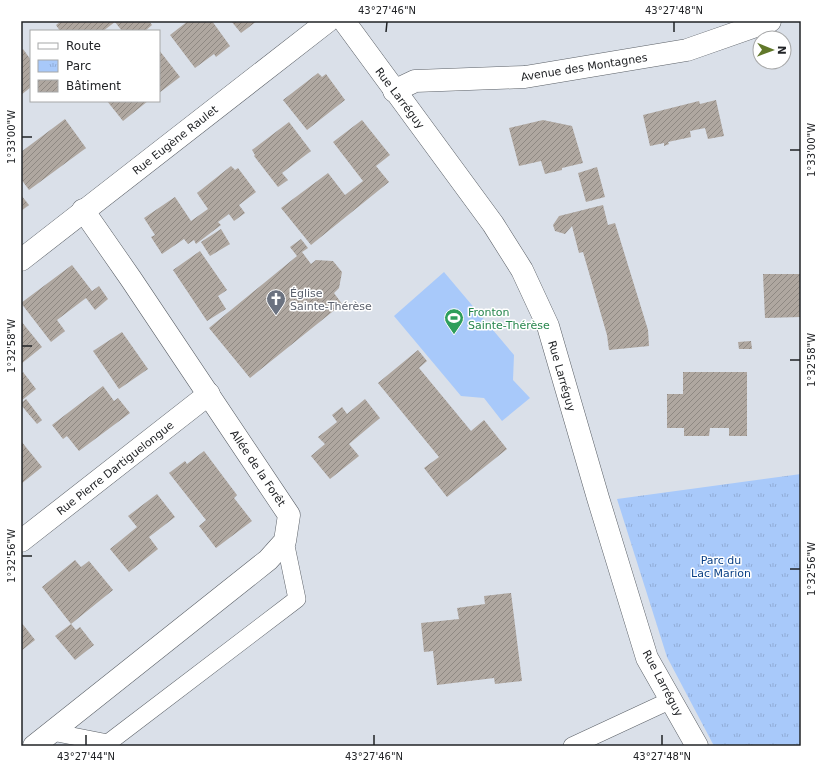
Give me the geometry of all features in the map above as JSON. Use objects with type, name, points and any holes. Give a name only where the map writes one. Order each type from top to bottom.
[{"type":"street","name":"Rue Eugène Raulet","points":[[21,260],[83,210],[328,21]]},
{"type":"street","name":"Rue Larréguy","points":[[344,21],[493,224],[522,270],[548,326],[598,498],[647,658],[697,746]]},
{"type":"street","name":"Avenue des Montagnes","points":[[394,91],[415,81],[524,77],[687,50],[770,21]]},
{"type":"street","name":"Allée de la Forêt","points":[[83,210],[132,279],[290,515],[285,541]]},
{"type":"street","name":"Rue Pierre Dartiguelongue","points":[[21,541],[209,394]]},
{"type":"street","points":[[34,746],[268,560],[285,541]]},
{"type":"lane","points":[[52,732],[108,743],[297,599],[285,541]]},
{"type":"lane","points":[[572,746],[671,700]]},
{"type":"green space","name":"Fronton Sainte-Thérèse","points":[[444,272],[514,355],[513,380],[530,398],[502,421],[484,398],[461,396],[394,316]]},
{"type":"green space","name":"Parc du Lac Marion","points":[[801,474],[801,746],[714,746],[667,657],[617,499]]},
{"type":"building","points":[[61,21],[149,21],[152,25],[146,30],[121,30],[115,22],[104,30],[59,30],[56,25]]},
{"type":"building","points":[[188,21],[212,21],[230,46],[216,57],[214,54],[195,68],[170,35]]},
{"type":"building","points":[[231,21],[257,21],[241,33]]},
{"type":"building","points":[[23,49],[30,59],[30,88],[21,95],[21,51]]},
{"type":"building","points":[[160,51],[180,77],[160,92]]},
{"type":"building","points":[[318,73],[322,77],[326,74],[345,100],[307,130],[283,100]]},
{"type":"building","points":[[716,100],[724,136],[708,139],[705,128],[690,131],[691,137],[668,142],[669,144],[664,146],[664,143],[650,146],[643,115],[699,101],[700,104]]},
{"type":"building","points":[[108,102],[147,102],[123,121]]},
{"type":"building","points":[[65,119],[86,148],[29,190],[21,179],[21,152]]},
{"type":"building","points":[[362,120],[390,155],[376,166],[389,182],[311,245],[281,208],[328,173],[345,195],[363,181],[333,142]]},
{"type":"building","points":[[543,120],[572,126],[583,163],[545,174],[541,161],[519,166],[509,128]]},
{"type":"building","points":[[289,122],[311,151],[282,173],[288,180],[278,187],[254,156],[255,155],[252,150]]},
{"type":"building","points":[[231,166],[235,170],[238,168],[256,192],[239,205],[245,213],[234,221],[229,214],[218,222],[221,225],[196,244],[194,240],[188,244],[184,239],[162,254],[151,237],[155,235],[144,218],[175,197],[191,221],[208,209],[197,193]]},
{"type":"building","points":[[597,167],[605,197],[586,202],[578,173]]},
{"type":"building","points":[[21,195],[29,205],[21,211]]},
{"type":"building","points":[[603,205],[608,225],[615,223],[648,330],[649,346],[609,350],[607,335],[583,252],[579,253],[572,226],[565,234],[555,231],[553,225],[559,216]]},
{"type":"building","points":[[221,229],[230,244],[210,256],[201,242]]},
{"type":"building","name":"Église Sainte-Thérèse","points":[[301,239],[308,248],[302,252],[311,264],[316,260],[333,261],[342,272],[339,288],[334,293],[342,304],[250,378],[209,328],[297,256],[290,247]]},
{"type":"building","points":[[200,251],[227,290],[218,296],[226,309],[207,321],[173,270]]},
{"type":"building","points":[[72,265],[92,291],[99,286],[108,299],[95,310],[86,298],[57,320],[65,331],[51,342],[21,303]]},
{"type":"building","points":[[763,274],[801,274],[801,317],[765,318]]},
{"type":"building","points":[[21,321],[42,347],[21,364]]},
{"type":"building","points":[[122,332],[148,369],[119,389],[93,351]]},
{"type":"building","points":[[751,341],[752,349],[739,349],[738,342]]},
{"type":"building","points":[[418,350],[427,361],[419,368],[471,431],[484,420],[507,449],[447,497],[424,468],[439,457],[378,383]]},
{"type":"building","points":[[23,372],[36,389],[21,401],[21,374]]},
{"type":"building","points":[[683,372],[747,372],[747,436],[729,436],[729,428],[710,428],[709,436],[684,436],[684,428],[667,428],[667,394],[683,394]]},
{"type":"building","points":[[103,386],[114,401],[118,398],[130,413],[79,451],[67,436],[63,439],[52,425]]},
{"type":"building","points":[[26,399],[42,420],[37,424],[21,405],[21,403]]},
{"type":"building","points":[[365,399],[380,418],[349,444],[359,456],[330,479],[311,456],[325,444],[318,437],[337,422],[332,415],[342,407],[347,414]]},
{"type":"building","points":[[21,441],[42,467],[21,484]]},
{"type":"building","points":[[204,451],[237,495],[234,498],[252,521],[216,548],[199,526],[206,520],[169,473],[185,461],[187,464]]},
{"type":"building","points":[[157,494],[175,517],[149,537],[158,549],[129,572],[110,549],[137,527],[128,516]]},
{"type":"building","points":[[75,560],[81,567],[89,561],[113,590],[71,624],[42,587]]},
{"type":"building","points":[[511,593],[522,681],[495,684],[494,678],[437,685],[433,651],[424,652],[421,623],[459,619],[457,608],[485,604],[484,596]]},
{"type":"building","points":[[21,622],[35,640],[21,651]]},
{"type":"building","points":[[71,624],[76,630],[80,627],[94,645],[75,660],[55,636]]},
{"type":"place","name":"Église Sainte-Thérèse","points":[[276,316]]},
{"type":"place","name":"Fronton Sainte-Thérèse","points":[[454,335]]}]
